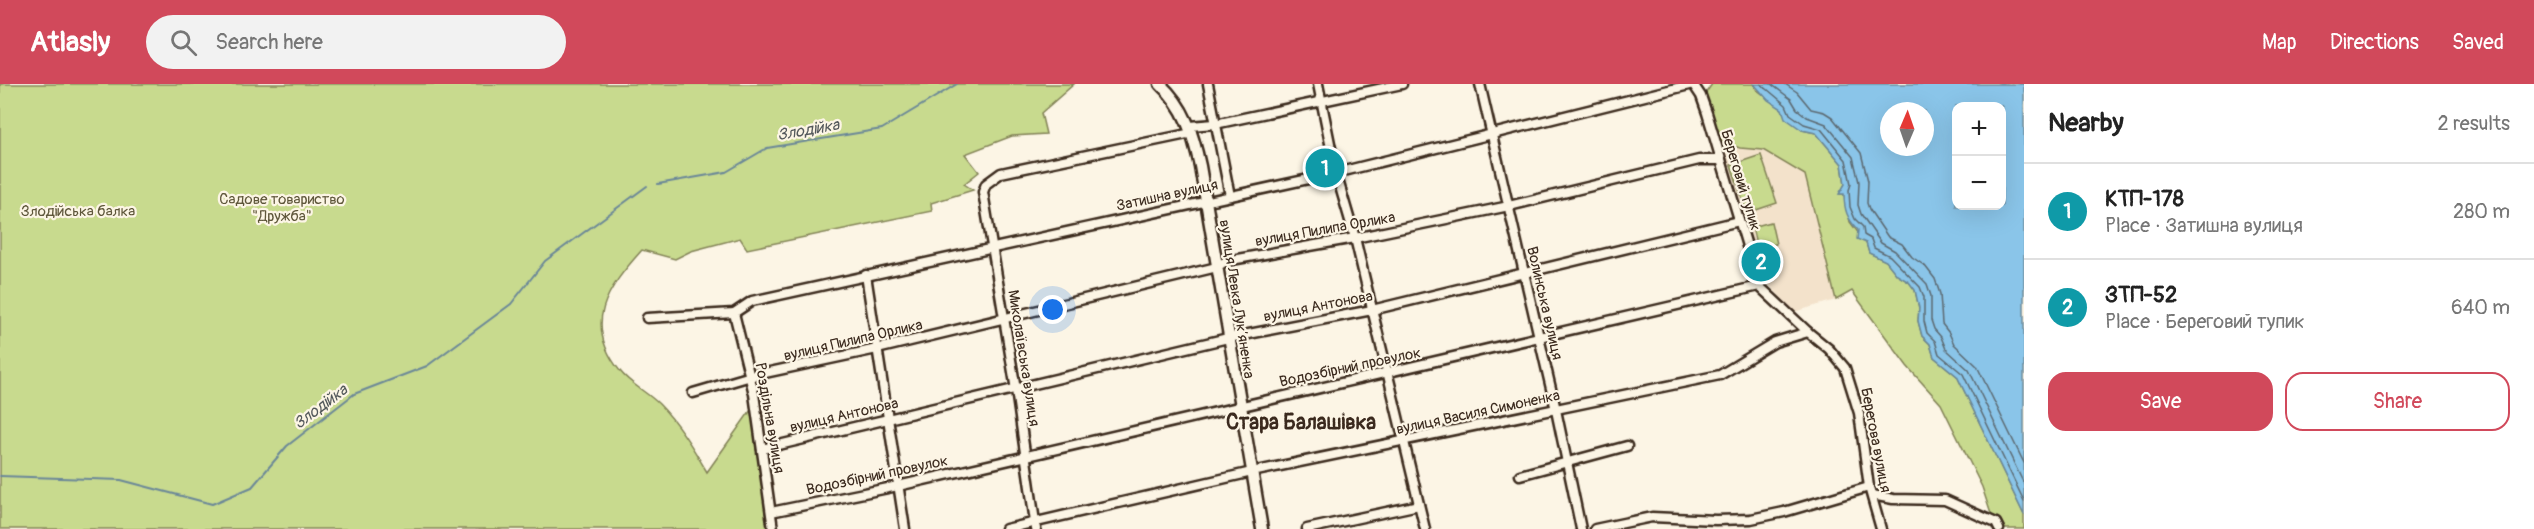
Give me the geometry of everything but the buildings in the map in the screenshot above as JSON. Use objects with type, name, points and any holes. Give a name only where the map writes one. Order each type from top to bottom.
[{"type":"street","name":"вулиця Левка Лукʼяненка","points":[[1160,84],[1171,94],[1191,129],[1206,200],[1262,529]]},
{"type":"street","points":[[1208,84],[1230,196]]},
{"type":"street","points":[[1318,84],[1336,173],[1355,238],[1425,529]]},
{"type":"street","points":[[1191,129],[1323,103],[1402,84]]},
{"type":"street","name":"Волинська вулиця","points":[[1480,84],[1540,339],[1581,529]]},
{"type":"street","name":"Затишна вулиця","points":[[647,318],[734,313],[752,302],[1336,173],[1693,84]]},
{"type":"street","name":"Береговий тупик","points":[[1693,84],[1701,96],[1759,286]]},
{"type":"street","name":"Миколаївська вулиця","points":[[1035,526],[1005,318],[983,192],[986,184],[1002,173],[1191,129]]},
{"type":"street","name":"вулиця Пилипа Орлика","points":[[693,393],[750,376],[877,349],[1217,267],[1226,261],[1355,238],[1509,206],[1699,160],[1721,160]]},
{"type":"street","name":"вулиця Антонова","points":[[762,449],[1228,338],[1372,310],[1739,221]]},
{"type":"street","points":[[866,275],[905,529]]},
{"type":"street","name":"Берегова вулиця","points":[[1759,286],[1829,349],[1845,368],[1859,412],[1871,491],[1881,529]]},
{"type":"street","name":"Водозбірний провулок","points":[[771,512],[898,486],[1240,405],[1540,339],[1759,286]]},
{"type":"street","name":"Роздільна вулиця","points":[[734,313],[750,376],[773,529]]},
{"type":"street","name":"вулиця Василя Симоненка","points":[[1006,529],[1035,526],[1252,472],[1720,375],[1775,342],[1808,332]]},
{"type":"street","points":[[1520,475],[1627,446]]},
{"type":"street","points":[[1595,529],[1652,517],[1717,525],[1871,491],[1893,499],[1945,500],[1996,523],[1999,529]]},
{"type":"street","points":[[1307,529],[1419,505]]},
{"type":"shaded area","points":[[1721,142],[1740,148],[1763,150],[1806,175],[1836,300],[1794,312],[1762,277]]},
{"type":"green space","points":[[0,84],[1074,84],[1041,113],[1046,134],[1012,136],[965,154],[979,172],[964,184],[973,190],[931,203],[932,211],[747,249],[740,238],[691,251],[675,259],[642,250],[618,279],[604,307],[601,322],[602,337],[609,354],[624,376],[673,419],[707,472],[753,407],[767,529],[0,529]]},
{"type":"green space","points":[[1712,84],[1754,84],[1756,89],[1782,109],[1802,130],[1816,133],[1842,164],[1845,184],[1840,194],[1844,194],[1850,222],[1866,243],[1869,253],[1886,261],[1897,275],[1909,282],[1915,290],[1922,336],[1930,344],[1934,357],[1957,376],[2024,515],[2024,529],[1996,529],[1982,487],[1941,404],[1907,366],[1852,291],[1836,300],[1805,175],[1763,150],[1740,148],[1721,142],[1705,94]]},
{"type":"green space","points":[[1761,155],[1777,203],[1747,213],[1731,165]]},
{"type":"green space","points":[[1771,222],[1776,244],[1757,249],[1752,227]]},
{"type":"water","points":[[1754,84],[2024,84],[2024,515],[1957,376],[1934,357],[1930,344],[1922,336],[1915,290],[1909,282],[1897,275],[1886,261],[1869,253],[1866,243],[1857,239],[1858,230],[1847,214],[1844,194],[1839,194],[1845,184],[1842,164],[1816,133],[1802,130],[1785,118],[1782,109],[1768,100]]},
{"type":"waterway","name":"Злодійка","points":[[658,184],[726,172],[767,148],[882,129],[957,84]]},
{"type":"waterway","name":"Злодійка","points":[[0,476],[121,480],[212,504],[252,487],[287,446],[354,394],[427,366],[511,304],[545,261],[647,186]]},
{"type":"place","name":"КТП-178","points":[[1325,168]]},
{"type":"place","name":"ЗТП-52","points":[[1761,262]]},
{"type":"district","name":"Стара Балашівка","points":[[1301,422]]},
{"type":"park label","name":"Садове товариство \"Дружба\"","points":[[282,208]]},
{"type":"park label","name":"Злодійська балка","points":[[78,211]]}]
